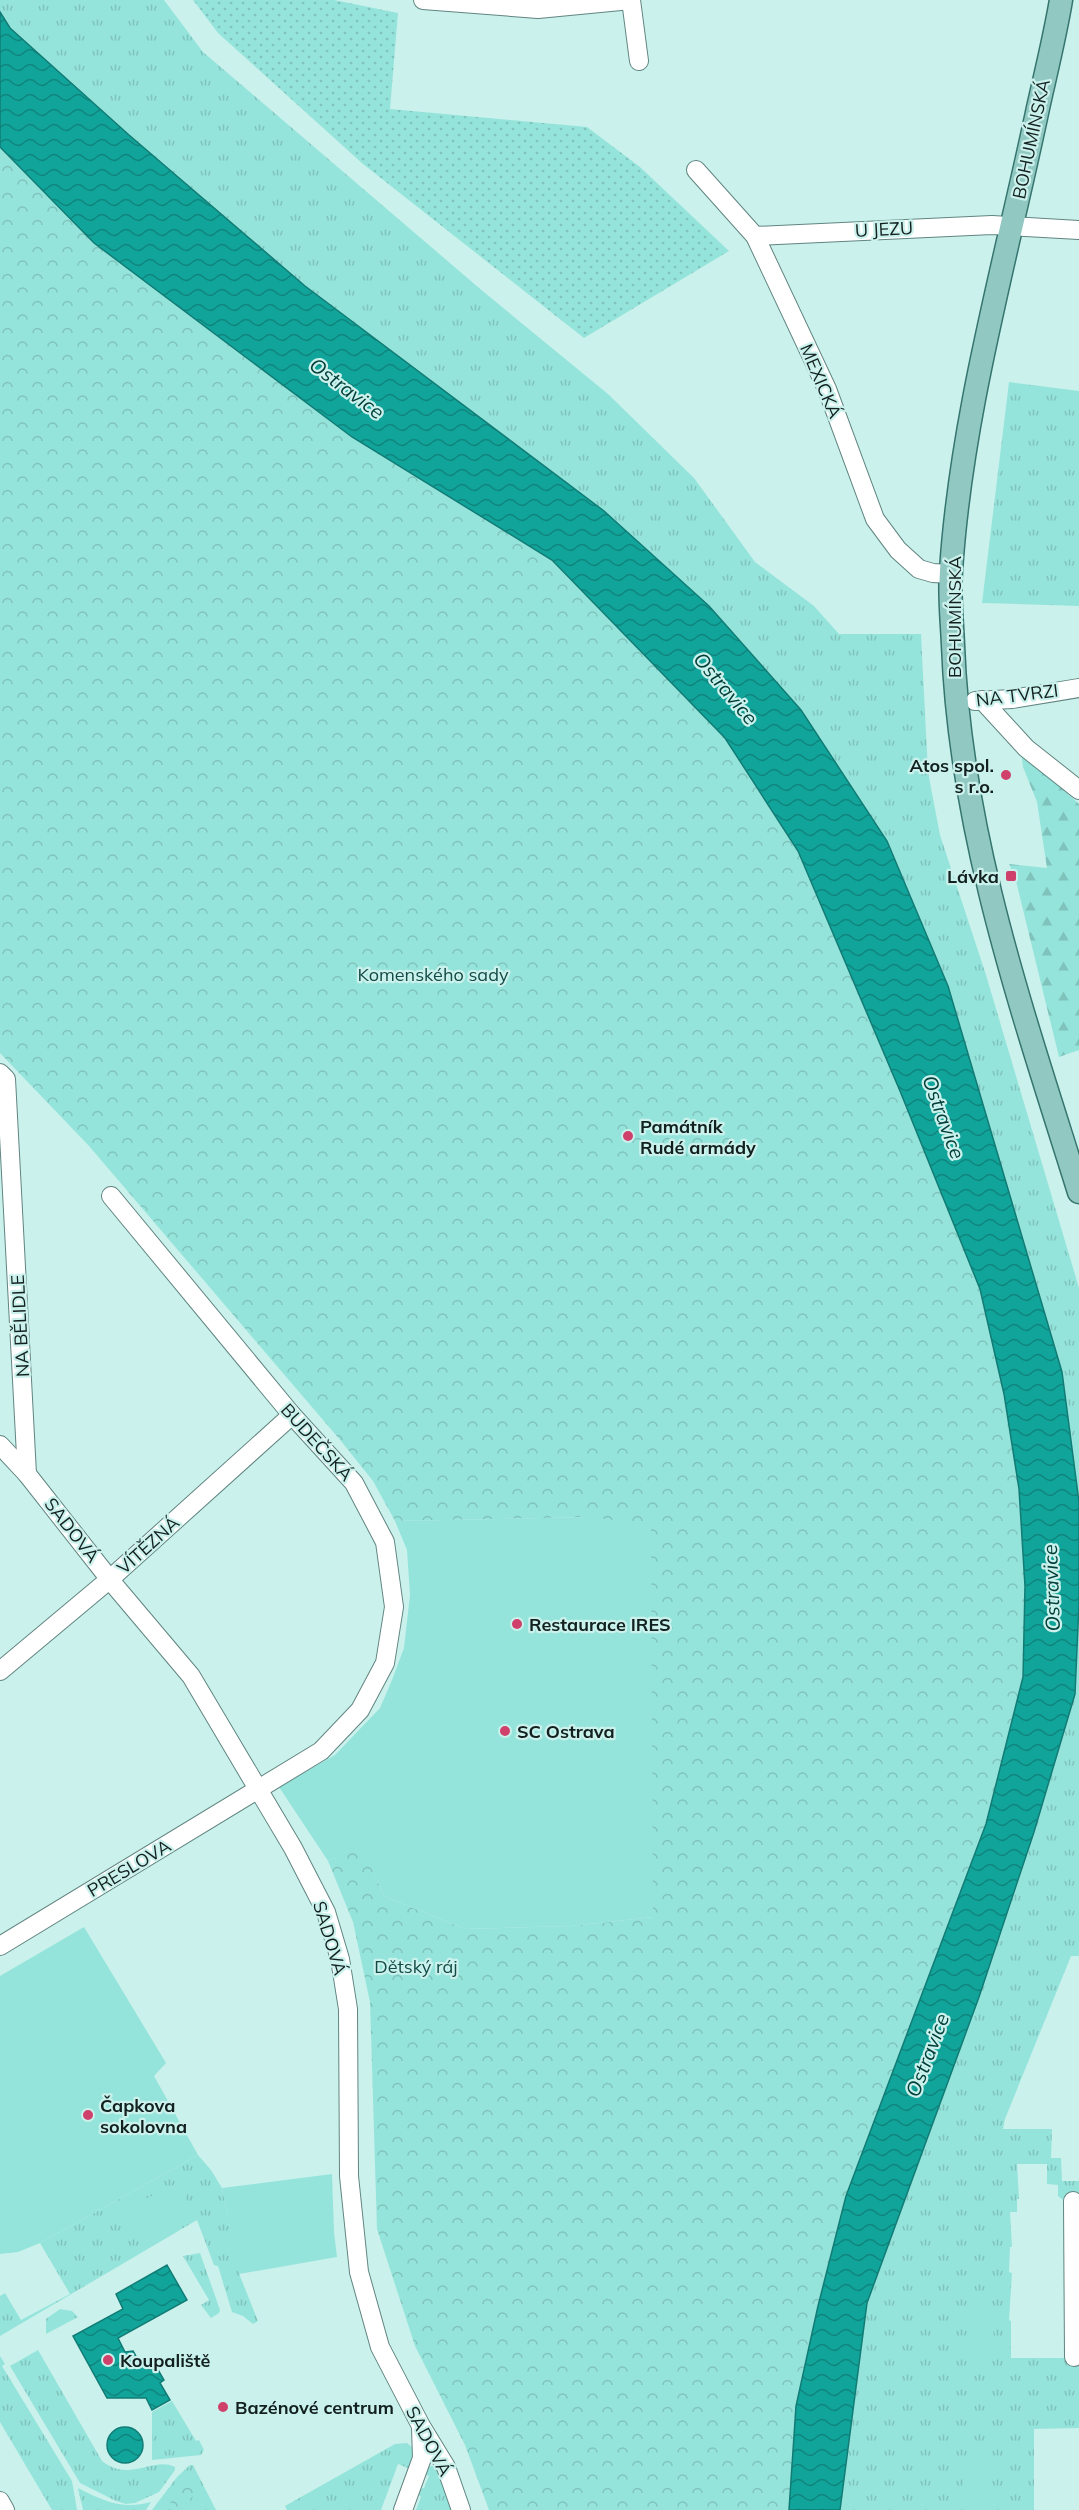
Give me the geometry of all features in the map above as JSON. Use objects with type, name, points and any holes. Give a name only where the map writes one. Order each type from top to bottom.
[{"type":"main road","name":"BOHUMÍNSKÁ","points":[[1061,0],[971,416],[950,574],[955,702],[964,774],[979,852],[1016,988],[1079,1192]]},
{"type":"street","points":[[423,0],[538,9],[631,0],[639,61]]},
{"type":"street","name":"MEXICKÁ","points":[[696,170],[755,237],[827,388],[875,519],[898,550],[919,569],[950,574]]},
{"type":"street","name":"U JEZU","points":[[755,237],[915,227],[1013,225],[1079,230]]},
{"type":"street","name":"NA TVRZI","points":[[955,702],[1012,699],[1079,688]]},
{"type":"street","points":[[982,700],[1026,748],[1079,790]]},
{"type":"street","name":"NA BĚLIDLE","points":[[0,1073],[6,1079],[27,1474]]},
{"type":"street","name":"BUDEČSKÁ","points":[[111,1196],[292,1415],[354,1483],[386,1542],[394,1607],[386,1663],[360,1710],[321,1751],[257,1790]]},
{"type":"street","name":"VÍTĚZNÁ","points":[[0,1671],[110,1579],[292,1415]]},
{"type":"street","name":"SADOVÁ","points":[[0,1445],[27,1474],[191,1676],[293,1848],[320,1902],[340,1959],[348,2009],[349,2176],[358,2272],[380,2347],[421,2426],[446,2467],[461,2510]]},
{"type":"street","name":"PRESLOVA","points":[[0,1946],[257,1790]]},
{"type":"street","points":[[1073,2201],[1076,2280],[1074,2357]]},
{"type":"street","points":[[403,2510],[422,2458],[421,2426]]},
{"type":"street","points":[[0,2501],[5,2510]]},
{"type":"green space","points":[[0,0],[164,0],[203,52],[485,293],[608,394],[694,478],[755,562],[814,606],[839,634],[921,634],[928,772],[940,835],[986,975],[1079,1288],[1079,1502],[1062,1372],[948,986],[604,511],[305,286],[129,135],[10,28],[0,12]]},
{"type":"green space","points":[[193,0],[334,0],[398,13],[390,109],[587,127],[640,167],[729,251],[584,338],[363,164],[218,33]]},
{"type":"green space","name":"Komenského sady","points":[[0,147],[94,243],[352,437],[552,560],[725,738],[798,851],[900,1091],[980,1289],[1004,1394],[1019,1489],[1025,1586],[1023,1677],[986,1824],[846,2196],[796,2406],[789,2510],[489,2510],[465,2445],[415,2346],[377,2229],[370,2002],[353,1922],[328,1861],[361,1844],[384,1896],[465,1929],[571,1926],[653,1917],[590,1517],[395,1521],[373,1481],[341,1441],[89,1146],[0,1053]]},
{"type":"green space","points":[[1009,382],[1079,391],[1079,606],[982,603]]},
{"type":"green space","points":[[1021,751],[1079,804],[1079,1050],[1059,1057],[1015,877],[1009,864],[1047,868],[1037,802],[1023,767]]},
{"type":"green space","name":"SC Ostrava","points":[[590,1517],[651,1525],[653,1917],[571,1926],[465,1929],[384,1896],[361,1845],[328,1861],[279,1787],[335,1755],[380,1708],[404,1648],[410,1595],[407,1550],[395,1521]]},
{"type":"green space","points":[[1079,1603],[1079,1956],[1071,1956],[1003,2129],[1052,2129],[1051,2158],[1061,2158],[1062,2181],[1079,2181],[1079,2200],[1063,2200],[1058,2196],[1058,2185],[1047,2184],[1047,2164],[1017,2164],[1019,2199],[1017,2199],[1017,2212],[1010,2212],[1012,2247],[1010,2247],[1009,2272],[1012,2273],[1009,2320],[1011,2321],[1011,2358],[1079,2358],[1079,2428],[1034,2429],[1034,2510],[840,2510],[867,2303],[979,1997],[1034,1832],[1075,1694]]},
{"type":"green space","name":"Čapkova sokolovna","points":[[84,1927],[166,2063],[154,2076],[198,2155],[40,2243],[18,2252],[0,2254],[0,1976]]},
{"type":"green space","points":[[198,2155],[222,2188],[240,2276],[258,2321],[253,2324],[243,2316],[232,2312],[218,2266],[214,2265],[197,2220],[0,2336],[0,2296],[5,2293],[21,2320],[70,2294],[40,2243]]},
{"type":"green space","points":[[332,2174],[337,2257],[239,2274],[222,2188]]},
{"type":"green space","points":[[178,2183],[193,2214],[138,2242],[122,2211]]},
{"type":"green space","points":[[200,2253],[220,2310],[211,2318],[201,2305],[209,2300],[183,2256]]},
{"type":"green space","points":[[60,2309],[72,2311],[78,2317],[46,2334],[46,2319]]},
{"type":"green space","points":[[967,2313],[993,2313],[994,2356],[968,2356]]},
{"type":"green space","points":[[38,2350],[102,2461],[122,2470],[167,2464],[175,2467],[159,2492],[135,2503],[126,2504],[80,2483],[10,2366]]},
{"type":"green space","points":[[0,2356],[5,2364],[2,2366],[72,2481],[77,2510],[52,2510],[0,2422]]},
{"type":"green space","points":[[172,2401],[204,2450],[201,2455],[152,2460],[152,2412]]},
{"type":"green space","points":[[407,2443],[413,2448],[410,2469],[398,2464],[381,2510],[287,2510],[285,2506],[395,2444]]},
{"type":"green space","points":[[963,2462],[990,2462],[990,2510],[963,2510]]},
{"type":"green space","points":[[193,2465],[216,2510],[152,2510],[177,2477]]},
{"type":"green space","points":[[437,2466],[456,2510],[416,2510],[421,2497],[417,2493],[419,2489],[424,2488],[429,2476],[425,2474],[427,2468]]},
{"type":"green space","points":[[189,2475],[198,2482],[199,2487],[184,2508],[178,2508],[170,2502],[169,2497],[183,2478]]},
{"type":"green space","points":[[78,2488],[96,2497],[122,2505],[151,2502],[146,2510],[83,2510]]},
{"type":"water","name":"Ostravice","points":[[0,12],[10,28],[129,135],[305,286],[604,511],[709,606],[801,710],[887,841],[948,986],[1062,1372],[1079,1502],[1079,1603],[1075,1694],[1034,1832],[979,1997],[867,2303],[840,2510],[789,2510],[796,2406],[846,2196],[986,1824],[1023,1677],[1025,1586],[1019,1489],[1004,1394],[980,1289],[900,1091],[798,851],[725,738],[552,560],[352,437],[94,243],[0,147]]},
{"type":"water","points":[[167,2265],[187,2300],[118,2338],[125,2352],[133,2351],[148,2369],[157,2368],[164,2380],[160,2383],[170,2400],[152,2410],[146,2398],[107,2398],[73,2336],[123,2309],[116,2294]]},
{"type":"water","points":[[125,2427],[138,2432],[143,2445],[138,2458],[125,2463],[112,2458],[107,2445],[112,2432]]},
{"type":"place","name":"Atos spol. s r.o.","points":[[1006,775]]},
{"type":"place","name":"Lávka","points":[[1011,876]]},
{"type":"place","name":"Památník Rudé armády","points":[[628,1136]]},
{"type":"place","name":"Restaurace IRES","points":[[517,1624]]},
{"type":"place","name":"SC Ostrava","points":[[505,1731]]},
{"type":"place","name":"Čapkova sokolovna","points":[[88,2115]]},
{"type":"place","name":"Koupaliště","points":[[108,2360]]},
{"type":"place","name":"Bazénové centrum","points":[[223,2407]]},
{"type":"park label","name":"Dětský ráj","points":[[416,1966]]}]
